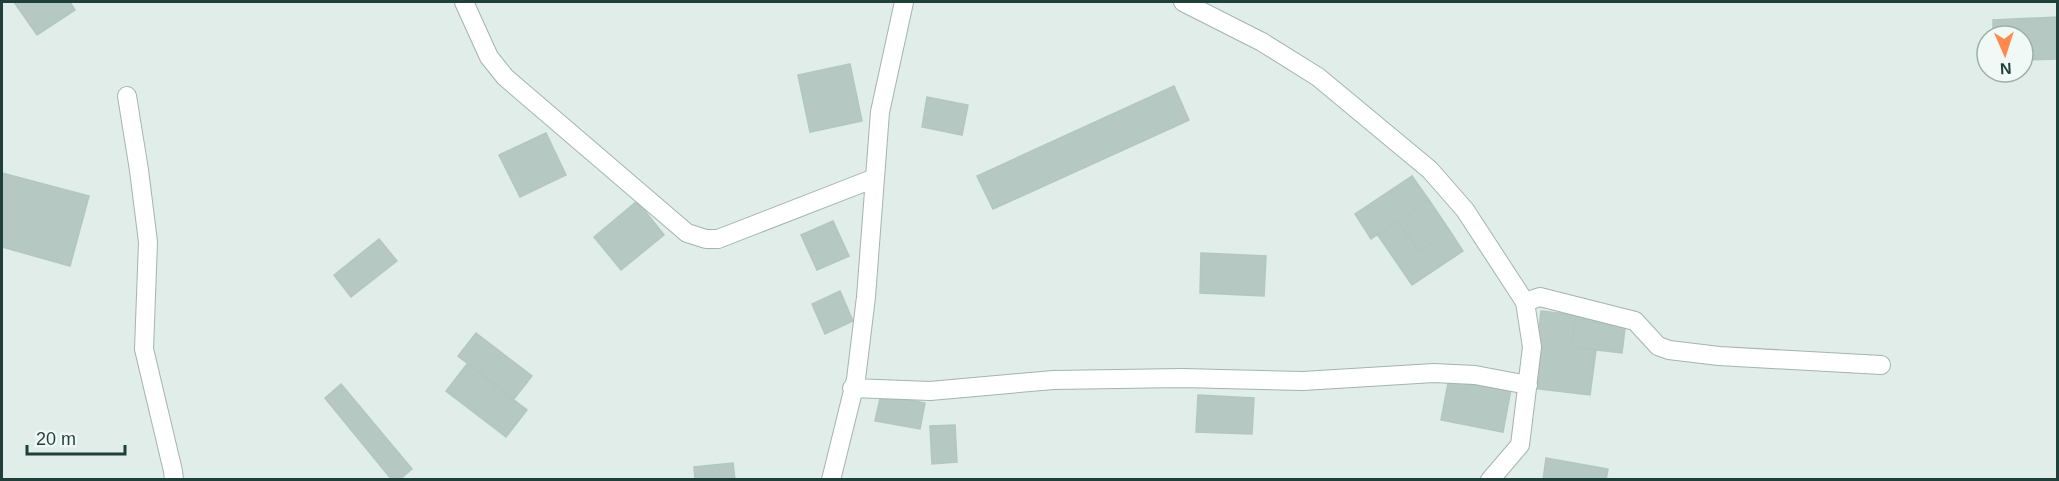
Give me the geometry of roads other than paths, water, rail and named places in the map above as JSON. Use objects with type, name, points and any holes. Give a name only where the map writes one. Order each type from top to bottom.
[{"type":"street","points":[[464,2],[489,57],[505,77],[687,233],[706,239],[718,239],[875,178]]},
{"type":"street","points":[[831,480],[856,379],[866,297],[880,112],[904,2]]},
{"type":"street","points":[[1183,2],[1262,42],[1318,77],[1430,170],[1466,210],[1525,302],[1532,347],[1520,445],[1490,480]]},
{"type":"street","points":[[127,96],[148,242],[144,349],[174,480]]},
{"type":"street","points":[[1525,302],[1540,297],[1635,321],[1658,346],[1669,350],[1719,356],[1881,365]]},
{"type":"street","points":[[852,388],[930,390],[1053,380],[1182,378],[1303,381],[1434,373],[1475,375],[1528,385]]}]
